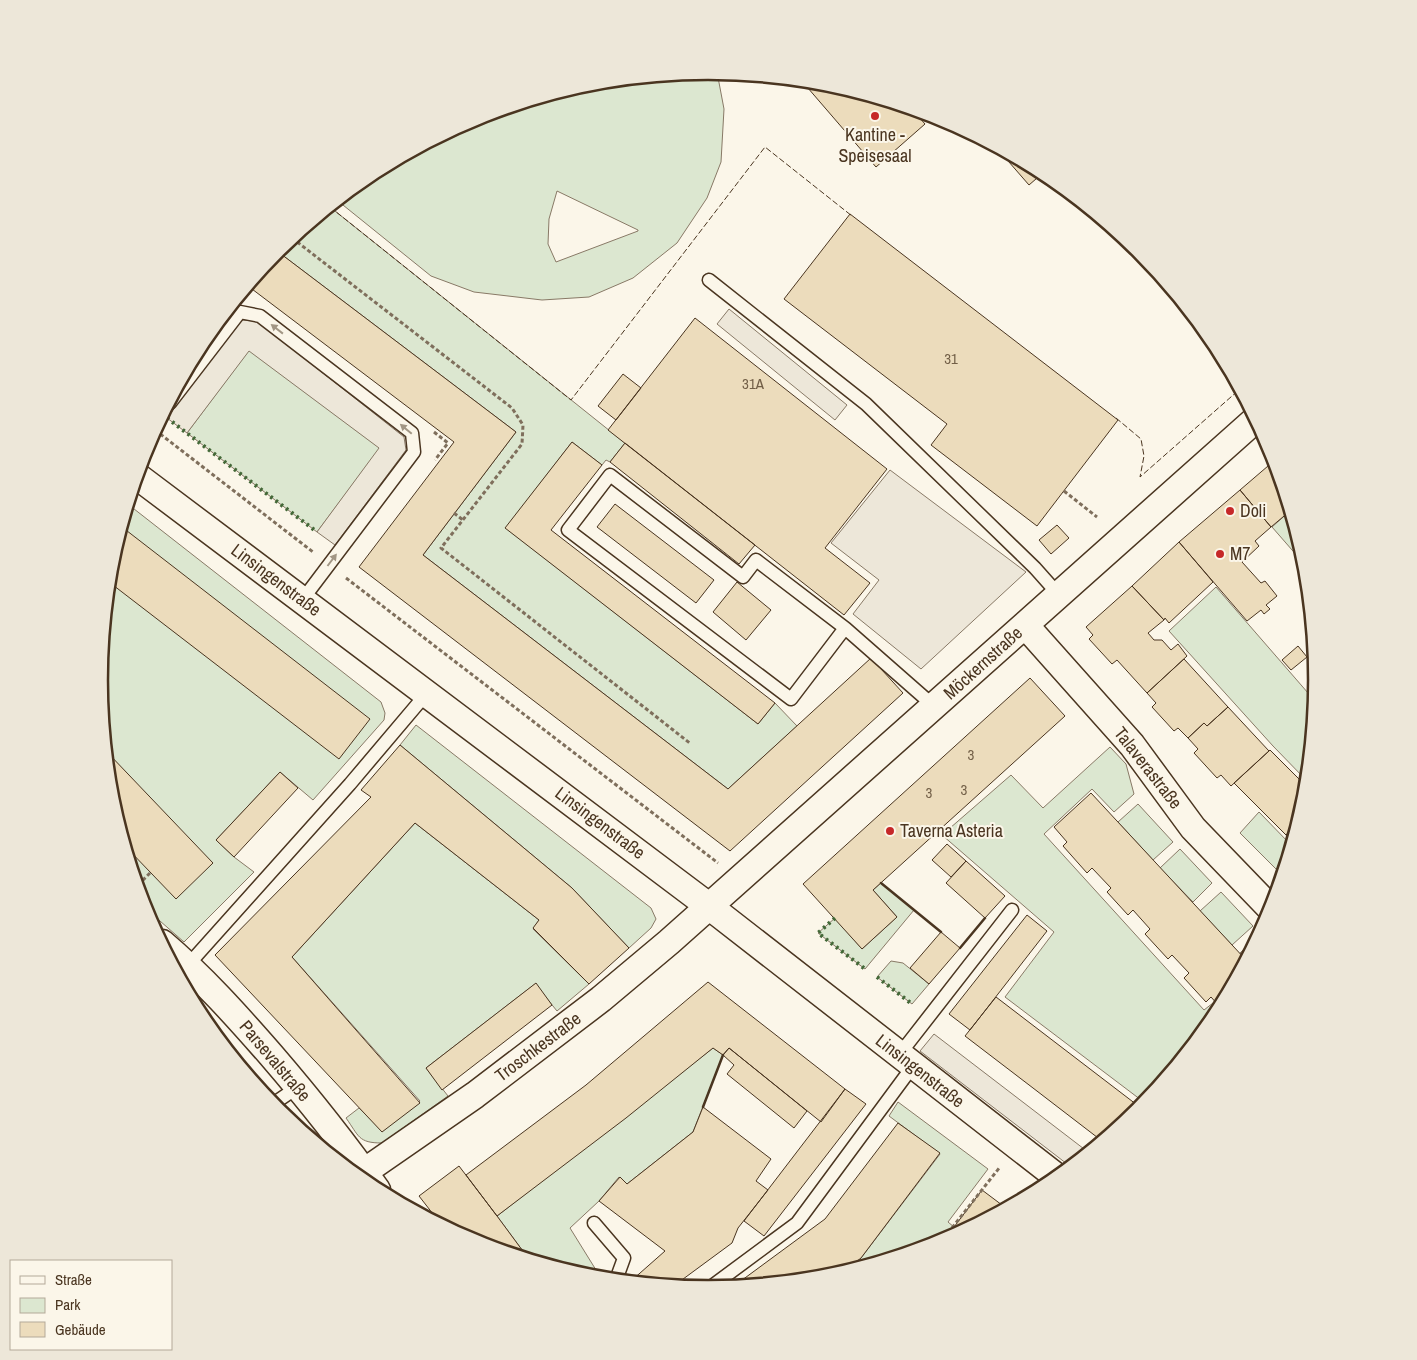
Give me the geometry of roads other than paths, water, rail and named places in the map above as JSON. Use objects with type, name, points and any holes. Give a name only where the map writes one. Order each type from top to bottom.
[{"type":"street","name":"Möckernstraße","points":[[710,907],[1251,424]]},
{"type":"street","name":"Linsingenstraße","points":[[143,480],[710,907],[1050,1173]]},
{"type":"street","name":"Talaverastraße","points":[[1024,625],[1132,745],[1193,828],[1266,903]]},
{"type":"street","name":"Troschkestraße","points":[[370,1176],[601,999],[710,907]]},
{"type":"street","name":"Parsevalstraße","points":[[174,953],[188,964],[227,1005],[298,1087],[356,1165]]},
{"type":"lane","points":[[709,280],[866,404],[1036,568],[1059,595]]},
{"type":"lane","points":[[195,370],[240,312],[260,316],[412,433],[414,452],[329,564],[311,605]]},
{"type":"lane","points":[[845,628],[791,699],[568,530],[610,475],[743,577],[756,560],[845,628],[935,707]]},
{"type":"lane","points":[[188,964],[350,784],[426,693]]},
{"type":"lane","points":[[721,1280],[797,1223],[906,1060],[1012,910]]},
{"type":"lane","points":[[280,1099],[298,1087]]},
{"type":"lane","points":[[594,1223],[624,1258],[619,1273]]},
{"type":"place","name":"Kantine - Speisesaal","points":[[875,116]]},
{"type":"place","name":"Doli","points":[[1230,511]]},
{"type":"place","name":"M7","points":[[1220,554]]},
{"type":"place","name":"Taverna Asteria","points":[[890,831]]}]
